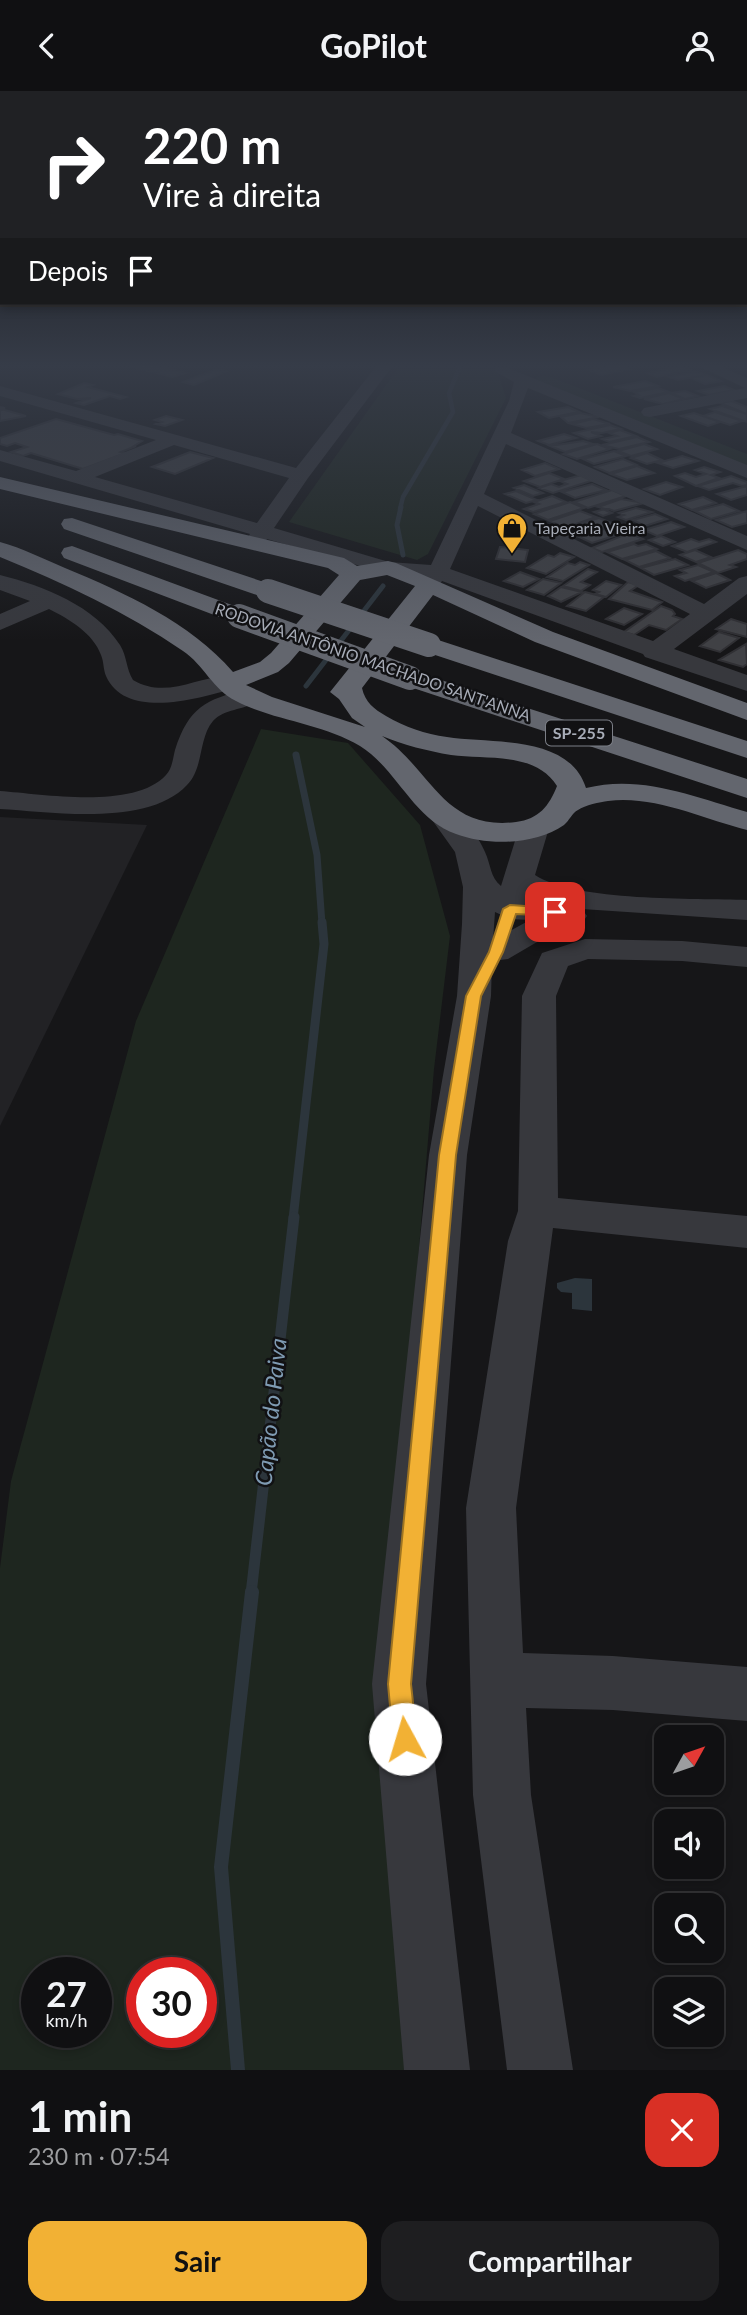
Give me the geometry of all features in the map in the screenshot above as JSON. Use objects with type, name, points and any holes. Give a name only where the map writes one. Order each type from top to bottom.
[{"type":"highway","points":[[0,483],[259,537],[336,563],[353,573],[388,568],[433,578],[544,637],[747,712]]},
{"type":"highway","name":"RODOVIA ANTÔNIO MACHADO SANT'ANNA","points":[[0,501],[747,750]]},
{"type":"highway","name":"RODOVIA ANTÔNIO MACHADO SANT'ANNA","points":[[0,529],[410,678],[747,789]]},
{"type":"highway","points":[[0,549],[72,577],[113,598],[209,659],[237,690],[371,740],[395,762],[444,817],[466,828],[486,831],[534,828],[550,821],[565,804],[572,786],[567,774],[555,765],[524,753],[456,748],[393,732],[365,715],[350,697],[349,688]]},
{"type":"highway","points":[[237,690],[249,676],[274,662],[353,573]]},
{"type":"highway","points":[[286,710],[318,704],[349,688],[433,578]]},
{"type":"highway","points":[[565,804],[593,794],[618,791],[656,797],[747,821]]},
{"type":"street","points":[[4,456],[259,537],[388,568]]},
{"type":"street","points":[[75,478],[130,456]]},
{"type":"street","points":[[232,456],[300,475]]},
{"type":"street","points":[[259,537],[314,456]]},
{"type":"street","points":[[492,456],[433,578],[747,683]]},
{"type":"street","points":[[548,456],[747,544]]},
{"type":"street","points":[[709,456],[747,472]]},
{"type":"street","points":[[473,496],[705,613]]},
{"type":"street","points":[[0,582],[50,600],[78,616],[108,645],[116,663],[117,674],[125,686],[137,693],[180,694],[237,690]]},
{"type":"street","points":[[654,652],[747,583]]},
{"type":"street","points":[[0,623],[50,600]]},
{"type":"street","points":[[0,800],[100,805],[134,800],[158,792],[178,778],[202,715],[237,690]]},
{"type":"street","points":[[437,2070],[399,1684],[448,1155],[474,996],[473,972],[478,947],[478,883],[470,852],[444,817]]},
{"type":"street","points":[[474,996],[496,952],[534,828]]},
{"type":"street","points":[[518,877],[539,891],[571,899],[651,907],[747,910]]},
{"type":"street","points":[[478,883],[510,909],[577,914],[651,907]]},
{"type":"street","points":[[496,952],[538,927],[577,914]]},
{"type":"street","points":[[540,2070],[502,1795],[491,1508],[529,1241],[538,1210],[539,996],[554,960],[585,949],[682,951],[747,957]]},
{"type":"street","points":[[538,1210],[747,1232]]},
{"type":"street","points":[[498,1680],[613,1683],[747,1694]]},
{"type":"shaded area","points":[[336,456],[477,456],[428,554],[417,560],[289,522]]},
{"type":"shaded area","points":[[719,456],[747,456],[747,468]]},
{"type":"shaded area","points":[[261,729],[348,743],[420,825],[450,936],[434,1069],[389,1606],[423,2070],[0,2070],[0,1568],[11,1481],[136,1021]]},
{"type":"shaded area","points":[[0,817],[147,825],[0,1126]]},
{"type":"shaded area","points":[[575,1278],[592,1279],[592,1311],[572,1309],[572,1293],[561,1292],[557,1288],[557,1283]]},
{"type":"building","points":[[42,456],[117,456],[83,469]]},
{"type":"building","points":[[179,456],[213,458],[175,474],[152,467]]},
{"type":"building","points":[[593,456],[625,456],[594,464],[583,459]]},
{"type":"building","points":[[654,456],[662,460],[647,464],[631,458]]},
{"type":"building","points":[[681,456],[698,461],[673,468],[658,463]]},
{"type":"building","points":[[623,459],[637,465],[609,473],[595,467]]},
{"type":"building","points":[[545,463],[559,469],[535,476],[522,470]]},
{"type":"building","points":[[637,466],[654,473],[627,480],[611,474]]},
{"type":"building","points":[[704,467],[720,472],[711,475],[719,478],[696,486],[675,476],[685,473],[696,477],[706,474],[695,470]]},
{"type":"building","points":[[549,473],[564,479],[540,487],[524,481]]},
{"type":"building","points":[[581,475],[594,480],[553,493],[539,488],[551,484],[559,487],[567,484],[560,481]]},
{"type":"building","points":[[731,476],[747,482],[747,485],[733,483],[709,490],[698,486]]},
{"type":"building","points":[[666,482],[682,487],[660,495],[644,489]]},
{"type":"building","points":[[592,484],[606,490],[575,498],[562,492]]},
{"type":"building","points":[[524,485],[543,493],[533,496],[514,488]]},
{"type":"building","points":[[747,486],[747,495],[731,500],[717,494]]},
{"type":"building","points":[[612,490],[626,496],[588,508],[574,502]]},
{"type":"building","points":[[516,491],[537,500],[526,503],[505,494]]},
{"type":"building","points":[[552,496],[566,502],[533,512],[524,509],[539,504],[534,502]]},
{"type":"building","points":[[703,497],[716,503],[692,510],[679,504]]},
{"type":"building","points":[[621,499],[644,503],[614,511],[605,510],[612,513],[603,516],[594,512],[605,509],[598,507]]},
{"type":"building","points":[[570,502],[584,508],[548,520],[534,514]]},
{"type":"building","points":[[723,504],[739,511],[711,519],[695,511]]},
{"type":"building","points":[[636,508],[652,512],[626,520],[618,517],[624,515],[619,513]]},
{"type":"building","points":[[580,511],[596,517],[556,531],[547,527],[557,524],[550,521]]},
{"type":"building","points":[[747,511],[747,523],[732,527],[716,520]]},
{"type":"building","points":[[655,514],[667,519],[645,526],[633,520]]},
{"type":"building","points":[[599,518],[614,524],[572,538],[565,535],[580,530],[572,526]]},
{"type":"building","points":[[671,522],[684,527],[657,536],[644,530]]},
{"type":"building","points":[[604,529],[617,535],[592,543],[579,537]]},
{"type":"building","points":[[629,533],[643,539],[602,552],[592,548]]},
{"type":"building","points":[[661,536],[675,542],[663,546],[649,540]]},
{"type":"building","points":[[691,539],[699,542],[709,539],[716,542],[687,552],[672,546]]},
{"type":"building","points":[[634,544],[646,544],[657,549],[622,559],[607,552]]},
{"type":"building","name":"Tapeçaria Vieira","points":[[500,547],[528,550],[525,562],[496,559]]},
{"type":"building","points":[[695,550],[711,557],[696,562],[680,555]]},
{"type":"building","points":[[738,550],[747,554],[747,559],[730,565],[736,567],[718,573],[698,563]]},
{"type":"building","points":[[656,551],[670,558],[639,567],[625,560]]},
{"type":"building","points":[[560,553],[574,557],[546,574],[527,568],[548,555],[554,557]]},
{"type":"building","points":[[675,559],[688,565],[654,575],[641,568]]},
{"type":"building","points":[[580,562],[589,565],[563,581],[547,577],[568,563],[575,565]]},
{"type":"building","points":[[698,565],[714,572],[685,581],[675,576],[686,573],[680,570]]},
{"type":"building","points":[[588,569],[597,572],[581,582],[590,585],[581,591],[563,586]]},
{"type":"building","points":[[520,572],[539,579],[523,587],[504,581]]},
{"type":"building","points":[[716,573],[730,580],[706,588],[692,581]]},
{"type":"building","points":[[543,579],[561,583],[544,595],[527,590]]},
{"type":"building","points":[[606,581],[621,585],[606,597],[595,594],[599,592],[593,590]]},
{"type":"building","points":[[628,582],[639,585],[630,591],[662,602],[652,610],[609,599]]},
{"type":"building","points":[[561,587],[582,592],[561,602],[548,596]]},
{"type":"building","points":[[585,592],[604,597],[586,611],[567,606]]},
{"type":"building","points":[[661,606],[672,610],[675,614],[673,616],[682,619],[666,630],[649,625],[634,635],[624,632]]},
{"type":"building","points":[[624,608],[642,614],[624,625],[606,619]]},
{"type":"building","points":[[731,619],[747,624],[747,637],[716,629]]},
{"type":"building","points":[[719,632],[739,638],[720,652],[700,646]]},
{"type":"building","points":[[746,644],[747,664],[743,667],[719,660]]},
{"type":"waterway","name":"Capão do Paiva","points":[[400,509],[403,497],[427,456]]},
{"type":"waterway","name":"Capão do Paiva","points":[[401,507],[397,525],[403,555]]},
{"type":"waterway","points":[[306,686],[383,586]]},
{"type":"waterway","name":"Capão do Paiva","points":[[296,755],[317,855],[322,924]]},
{"type":"waterway","name":"Capão do Paiva","points":[[293,1219],[324,944],[322,922]]},
{"type":"waterway","name":"Capão do Paiva","points":[[251,1594],[294,1217]]},
{"type":"waterway","name":"Capão do Paiva","points":[[238,2070],[221,1867],[252,1592]]},
{"type":"place","name":"Tapeçaria Vieira","points":[[512,555]]},
{"type":"route","points":[[405,1739],[399,1684],[448,1155],[474,996],[496,952],[510,909],[555,912]]}]
